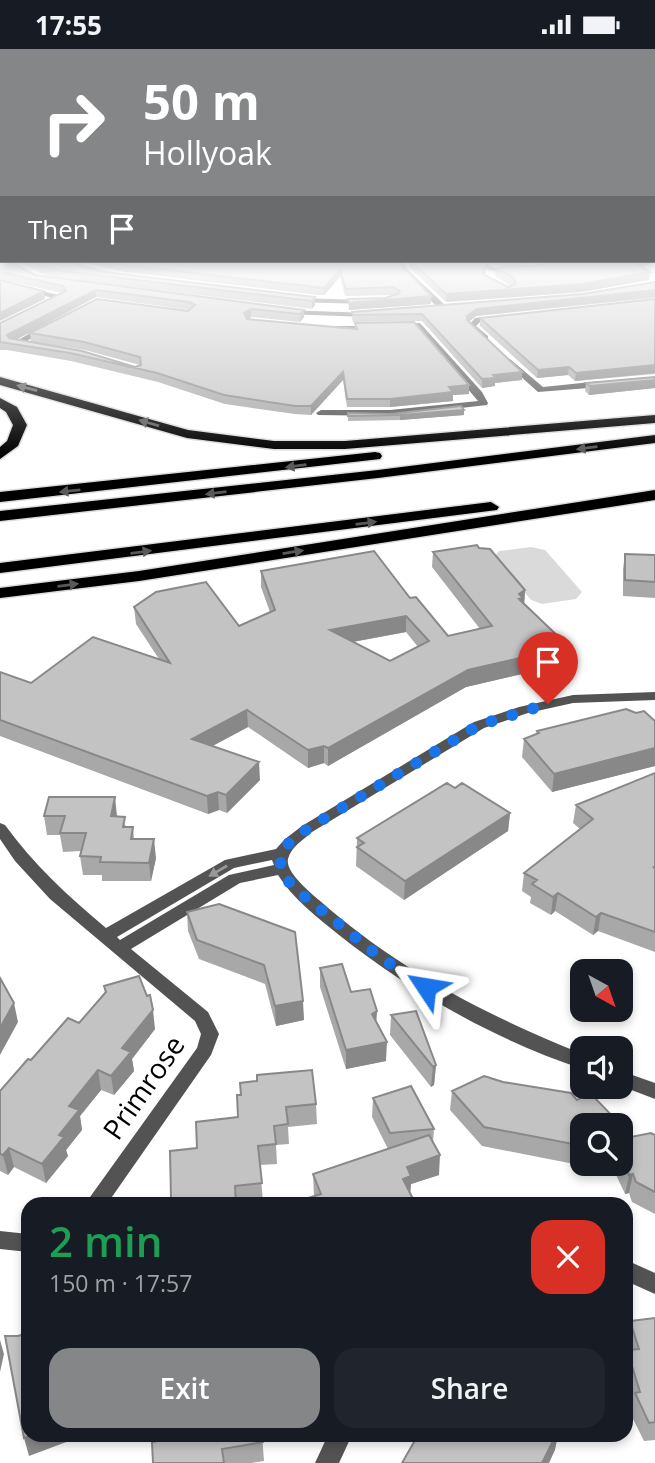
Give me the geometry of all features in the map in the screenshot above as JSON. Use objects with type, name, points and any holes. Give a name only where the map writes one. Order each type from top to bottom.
[{"type":"highway","points":[[0,381],[187,434],[274,445],[345,445],[655,420]]},
{"type":"highway","points":[[0,401],[12,410],[20,425],[13,443],[0,455]]},
{"type":"highway","points":[[0,497],[285,467],[655,420]]},
{"type":"highway","points":[[0,516],[338,479],[655,439]]},
{"type":"highway","points":[[0,568],[655,485]]},
{"type":"highway","points":[[0,593],[139,576],[655,495]]},
{"type":"street","points":[[320,324],[319,328],[417,325],[484,403],[390,413],[321,413]]},
{"type":"street","points":[[474,324],[472,326],[491,344]]},
{"type":"street","points":[[38,348],[15,344],[50,326]]},
{"type":"street","points":[[501,353],[541,390],[617,383]]},
{"type":"street","points":[[570,1056],[449,1001],[380,957],[300,893],[284,877],[282,861],[288,844],[307,829],[479,725],[524,710],[573,699],[655,696]]},
{"type":"street","name":"Primrose","points":[[0,828],[20,857],[56,895],[202,1017],[210,1034],[205,1050],[100,1197]]},
{"type":"street","points":[[114,941],[235,880],[282,861]]},
{"type":"street","points":[[633,1083],[655,1091]]},
{"type":"street","points":[[0,1240],[21,1242]]},
{"type":"street","points":[[633,1273],[655,1284]]},
{"type":"street","points":[[327,1463],[337,1442]]},
{"type":"shaded area","points":[[531,547],[545,550],[582,592],[576,599],[542,604],[531,600],[494,557],[499,551]]},
{"type":"building","points":[[0,324],[29,324],[7,335],[9,338],[82,351],[135,367],[141,365],[140,357],[84,342],[30,333],[48,324],[302,324],[357,329],[355,324],[416,324],[469,385],[449,387],[453,392],[390,399],[347,399],[343,372],[311,406],[295,406],[224,395],[157,373],[70,353],[0,342]]},
{"type":"building","points":[[431,324],[471,324],[522,372],[482,379]]},
{"type":"building","points":[[487,324],[655,324],[655,365],[576,373],[569,367],[538,370]]},
{"type":"building","points":[[655,377],[655,380],[590,386],[586,383]]},
{"type":"building","points":[[461,406],[464,410],[400,415],[348,416],[348,413],[390,414]]},
{"type":"building","points":[[477,545],[479,548],[490,549],[525,590],[519,594],[523,598],[519,599],[563,641],[556,643],[559,645],[555,646],[558,649],[468,670],[328,748],[324,746],[308,750],[247,710],[192,739],[259,762],[226,795],[218,792],[207,796],[0,720],[0,672],[31,683],[93,637],[170,663],[134,607],[156,592],[206,582],[239,626],[275,610],[261,571],[374,551],[410,598],[416,597],[448,636],[492,626],[433,552]],"holes":[[[406,616],[429,641],[390,661],[330,630]]]},
{"type":"building","points":[[625,554],[655,555],[655,582],[625,580]]},
{"type":"building","points":[[626,709],[636,713],[644,711],[655,721],[655,748],[554,774],[524,739],[539,733],[537,731]]},
{"type":"building","points":[[655,773],[655,932],[601,913],[596,917],[558,893],[553,897],[532,884],[537,880],[524,873],[593,819],[576,805]]},
{"type":"building","points":[[447,783],[455,788],[462,783],[510,813],[405,881],[357,847],[364,843],[357,838]]},
{"type":"building","points":[[49,797],[115,797],[111,816],[125,817],[123,827],[133,827],[131,839],[154,839],[149,863],[100,862],[101,857],[80,856],[86,833],[60,833],[65,816],[44,816]]},
{"type":"building","points":[[219,904],[295,932],[303,1001],[275,1006],[264,965],[197,940],[187,912]]},
{"type":"building","points":[[342,964],[351,992],[370,989],[377,1011],[372,1014],[387,1042],[346,1050],[320,968]]},
{"type":"building","points":[[139,976],[147,996],[150,995],[153,1010],[122,1048],[131,1052],[111,1076],[98,1070],[69,1106],[79,1110],[59,1135],[64,1137],[42,1164],[9,1148],[3,1155],[0,1154],[0,1091],[68,1018],[79,1023],[106,992],[104,986]]},
{"type":"building","points":[[0,978],[14,1003],[0,1028]]},
{"type":"building","points":[[416,1011],[436,1065],[433,1067],[391,1015]]},
{"type":"building","points":[[312,1070],[316,1104],[286,1107],[288,1124],[274,1126],[276,1144],[258,1146],[262,1183],[235,1186],[236,1197],[171,1197],[170,1151],[197,1148],[196,1122],[238,1117],[237,1095],[241,1095],[240,1083],[257,1081],[257,1075]]},
{"type":"building","points":[[484,1076],[503,1082],[570,1093],[570,1099],[596,1099],[609,1113],[570,1113],[570,1143],[484,1127],[452,1091]]},
{"type":"building","points":[[411,1086],[434,1129],[390,1133],[373,1098]]},
{"type":"building","points":[[651,1133],[655,1135],[655,1192],[636,1182],[633,1174],[633,1137]]},
{"type":"building","points":[[429,1135],[440,1155],[407,1167],[411,1176],[403,1179],[412,1197],[311,1197],[321,1194],[313,1174]]},
{"type":"building","points":[[655,1318],[655,1422],[649,1423],[635,1393],[640,1392],[633,1369],[633,1350],[639,1349],[633,1321]]},
{"type":"building","points":[[21,1335],[21,1422],[5,1336]]},
{"type":"building","points":[[152,1442],[263,1442],[222,1449],[224,1463],[153,1463]]},
{"type":"building","points":[[414,1442],[552,1442],[542,1463],[402,1463]]},
{"type":"route","points":[[426,987],[380,957],[300,893],[284,877],[280,861],[288,844],[307,829],[479,725],[548,704]]}]
